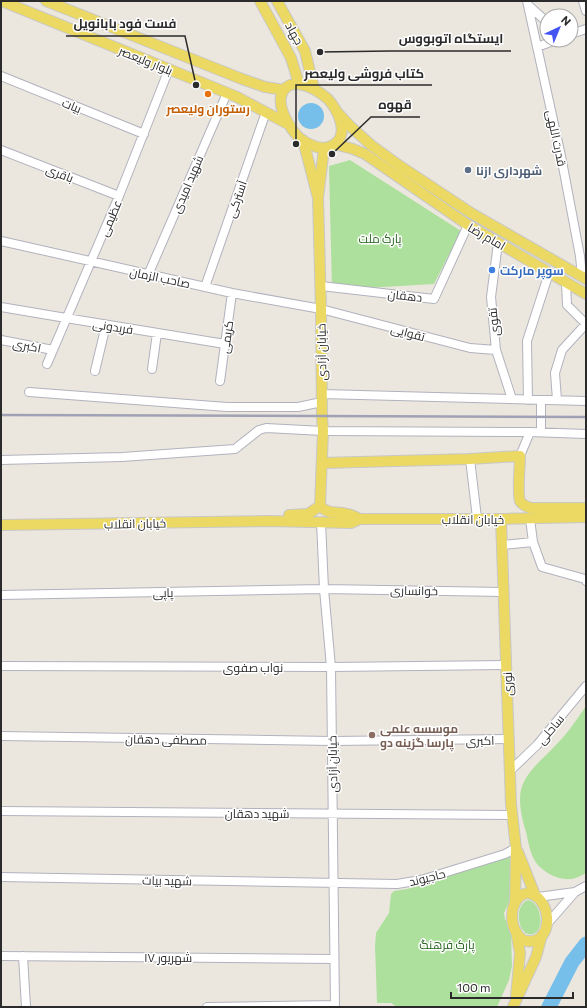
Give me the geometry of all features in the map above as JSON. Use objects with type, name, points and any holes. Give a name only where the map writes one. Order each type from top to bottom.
[{"type":"main road","name":"بلوار ولیعصر","points":[[2,1],[237,97],[288,124]]},
{"type":"main road","name":"جهاد","points":[[260,1],[291,58],[298,84]]},
{"type":"main road","name":"جهاد","points":[[277,1],[305,51],[314,89]]},
{"type":"main road","name":"بلوار ولیعصر","points":[[49,2],[242,79],[265,87],[284,90]]},
{"type":"main road","points":[[291,58],[305,51]]},
{"type":"main road","points":[[237,97],[242,79]]},
{"type":"main road","points":[[336,111],[340,122],[341,133],[335,144],[324,148],[303,140],[293,131],[288,124],[282,109],[281,99],[284,90],[290,85],[298,84],[319,92],[329,100],[336,111],[351,127],[396,170]]},
{"type":"main road","points":[[303,140],[318,198]]},
{"type":"main road","points":[[335,144],[366,154],[396,170]]},
{"type":"main road","points":[[318,198],[324,148]]},
{"type":"main road","name":"امام رضا","points":[[396,170],[584,278]]},
{"type":"main road","name":"امام رضا","points":[[396,170],[468,225],[586,294]]},
{"type":"main road","name":"خیابان آزادی","points":[[318,198],[323,431],[320,506]]},
{"type":"main road","points":[[322,463],[470,459],[520,456],[520,501],[524,506],[530,508],[586,508]]},
{"type":"main road","name":"خیابان انقلاب","points":[[269,521],[287,516],[308,514],[320,506],[325,511],[348,514],[360,519]]},
{"type":"main road","name":"خیابان انقلاب","points":[[1,525],[269,521],[351,522],[360,519],[530,519],[586,517]]},
{"type":"main road","name":"نوری","points":[[501,519],[511,804],[516,848]]},
{"type":"main road","points":[[514,1006],[536,957],[542,935],[547,924],[545,907],[537,896],[516,848]]},
{"type":"main road","points":[[514,1006],[520,953],[512,915],[515,903],[516,848]]},
{"type":"main road","points":[[515,903],[523,894],[527,893],[537,896]]},
{"type":"main road","points":[[516,931],[521,937],[528,941],[536,940],[542,935]]},
{"type":"street","points":[[583,1],[586,11]]},
{"type":"street","points":[[527,3],[539,14]]},
{"type":"street","name":"قدرت اللهی","points":[[527,3],[561,156],[584,278]]},
{"type":"street","name":"عظیمی","points":[[47,364],[119,196],[169,69]]},
{"type":"street","name":"بیات","points":[[1,76],[144,134]]},
{"type":"street","name":"شهید امیدی","points":[[148,275],[227,93]]},
{"type":"street","name":"آسترکی","points":[[205,287],[266,112]]},
{"type":"street","name":"باقری","points":[[1,150],[119,196]]},
{"type":"street","name":"دهقان","points":[[321,286],[434,298],[468,225]]},
{"type":"street","name":"صاحب الزمان","points":[[1,241],[232,293],[321,309]]},
{"type":"street","name":"تقوی","points":[[498,242],[490,297],[496,350],[512,399]]},
{"type":"street","points":[[528,400],[527,341],[549,273]]},
{"type":"street","points":[[556,400],[555,373],[562,350],[586,324],[567,305],[566,283]]},
{"type":"street","name":"کریمی","points":[[220,381],[232,293]]},
{"type":"street","name":"فریدونی","points":[[1,307],[225,344]]},
{"type":"street","name":"تقوایی","points":[[321,309],[470,348],[496,350]]},
{"type":"street","points":[[95,371],[106,325]]},
{"type":"street","points":[[152,368],[157,333]]},
{"type":"street","name":"اکبری","points":[[1,340],[53,350]]},
{"type":"street","points":[[29,392],[227,406],[298,407],[322,398],[586,401]]},
{"type":"street","points":[[541,432],[542,400]]},
{"type":"street","points":[[1,460],[122,456],[235,449],[259,430],[266,428],[323,431],[541,432],[586,434]]},
{"type":"street","points":[[520,456],[530,432]]},
{"type":"street","points":[[470,459],[477,518]]},
{"type":"street","points":[[530,519],[533,542],[542,567],[585,579],[586,581]]},
{"type":"street","name":"خیابان آزادی","points":[[321,522],[324,589],[331,667],[335,1006]]},
{"type":"street","points":[[502,545],[533,542]]},
{"type":"street","name":"خوانساری","points":[[324,589],[503,592]]},
{"type":"street","name":"پاپی","points":[[1,595],[324,589]]},
{"type":"street","name":"نواب صفوی","points":[[1,666],[331,667],[506,664]]},
{"type":"street","name":"ساحلی","points":[[511,770],[537,746],[586,686]]},
{"type":"street","name":"مصطفی دهقان","points":[[1,736],[332,741]]},
{"type":"street","name":"اکبری","points":[[332,741],[509,739]]},
{"type":"street","name":"شهید دهقان","points":[[1,811],[513,814]]},
{"type":"street","name":"حاجیوند","points":[[333,883],[397,884],[421,880],[505,854],[516,848]]},
{"type":"street","name":"شهید بیات","points":[[1,876],[333,883]]},
{"type":"street","points":[[547,924],[575,892],[586,886]]},
{"type":"street","points":[[537,896],[575,892]]},
{"type":"street","name":"۱۷ شهریور","points":[[1,956],[334,959]]},
{"type":"street","points":[[23,956],[26,1007]]},
{"type":"street","points":[[207,1007],[335,1006]]},
{"type":"green space","name":"پارک ملت","points":[[350,160],[461,231],[434,284],[332,290],[329,166]]},
{"type":"green space","points":[[586,706],[586,873],[574,879],[564,879],[544,871],[533,857],[529,847],[521,812],[521,791],[523,783],[531,770],[563,738]]},
{"type":"green space","name":"پارک فرهنگ","points":[[511,856],[510,900],[504,913],[511,933],[512,966],[509,980],[497,1007],[397,1007],[391,1003],[377,1003],[376,933],[389,913],[391,894],[394,891],[430,883],[451,874]]},
{"type":"green space","points":[[528,900],[536,906],[539,911],[541,922],[540,927],[533,934],[524,932],[519,921],[520,909],[523,903]]},
{"type":"water","points":[[311,103],[320,107],[324,116],[320,125],[311,129],[302,125],[298,116],[302,107]]},
{"type":"waterway","points":[[549,1007],[572,962],[586,944]]},
{"type":"railway","points":[[1,415],[586,417]]},
{"type":"place","name":"ایستگاه اتوبووس","points":[[320,52]]},
{"type":"place","name":"فست فود بابانویل","points":[[196,85]]},
{"type":"place","name":"رستوران ولیعصر","points":[[208,94]]},
{"type":"place","name":"کتاب فروشی ولیعصر","points":[[296,144]]},
{"type":"place","name":"قهوه","points":[[332,154]]},
{"type":"place","name":"شهرداری ازنا","points":[[468,170]]},
{"type":"place","name":"سوپر مارکت","points":[[492,270]]},
{"type":"place","name":"موسسه علمی پارسا گزینه دو","points":[[372,735]]}]
